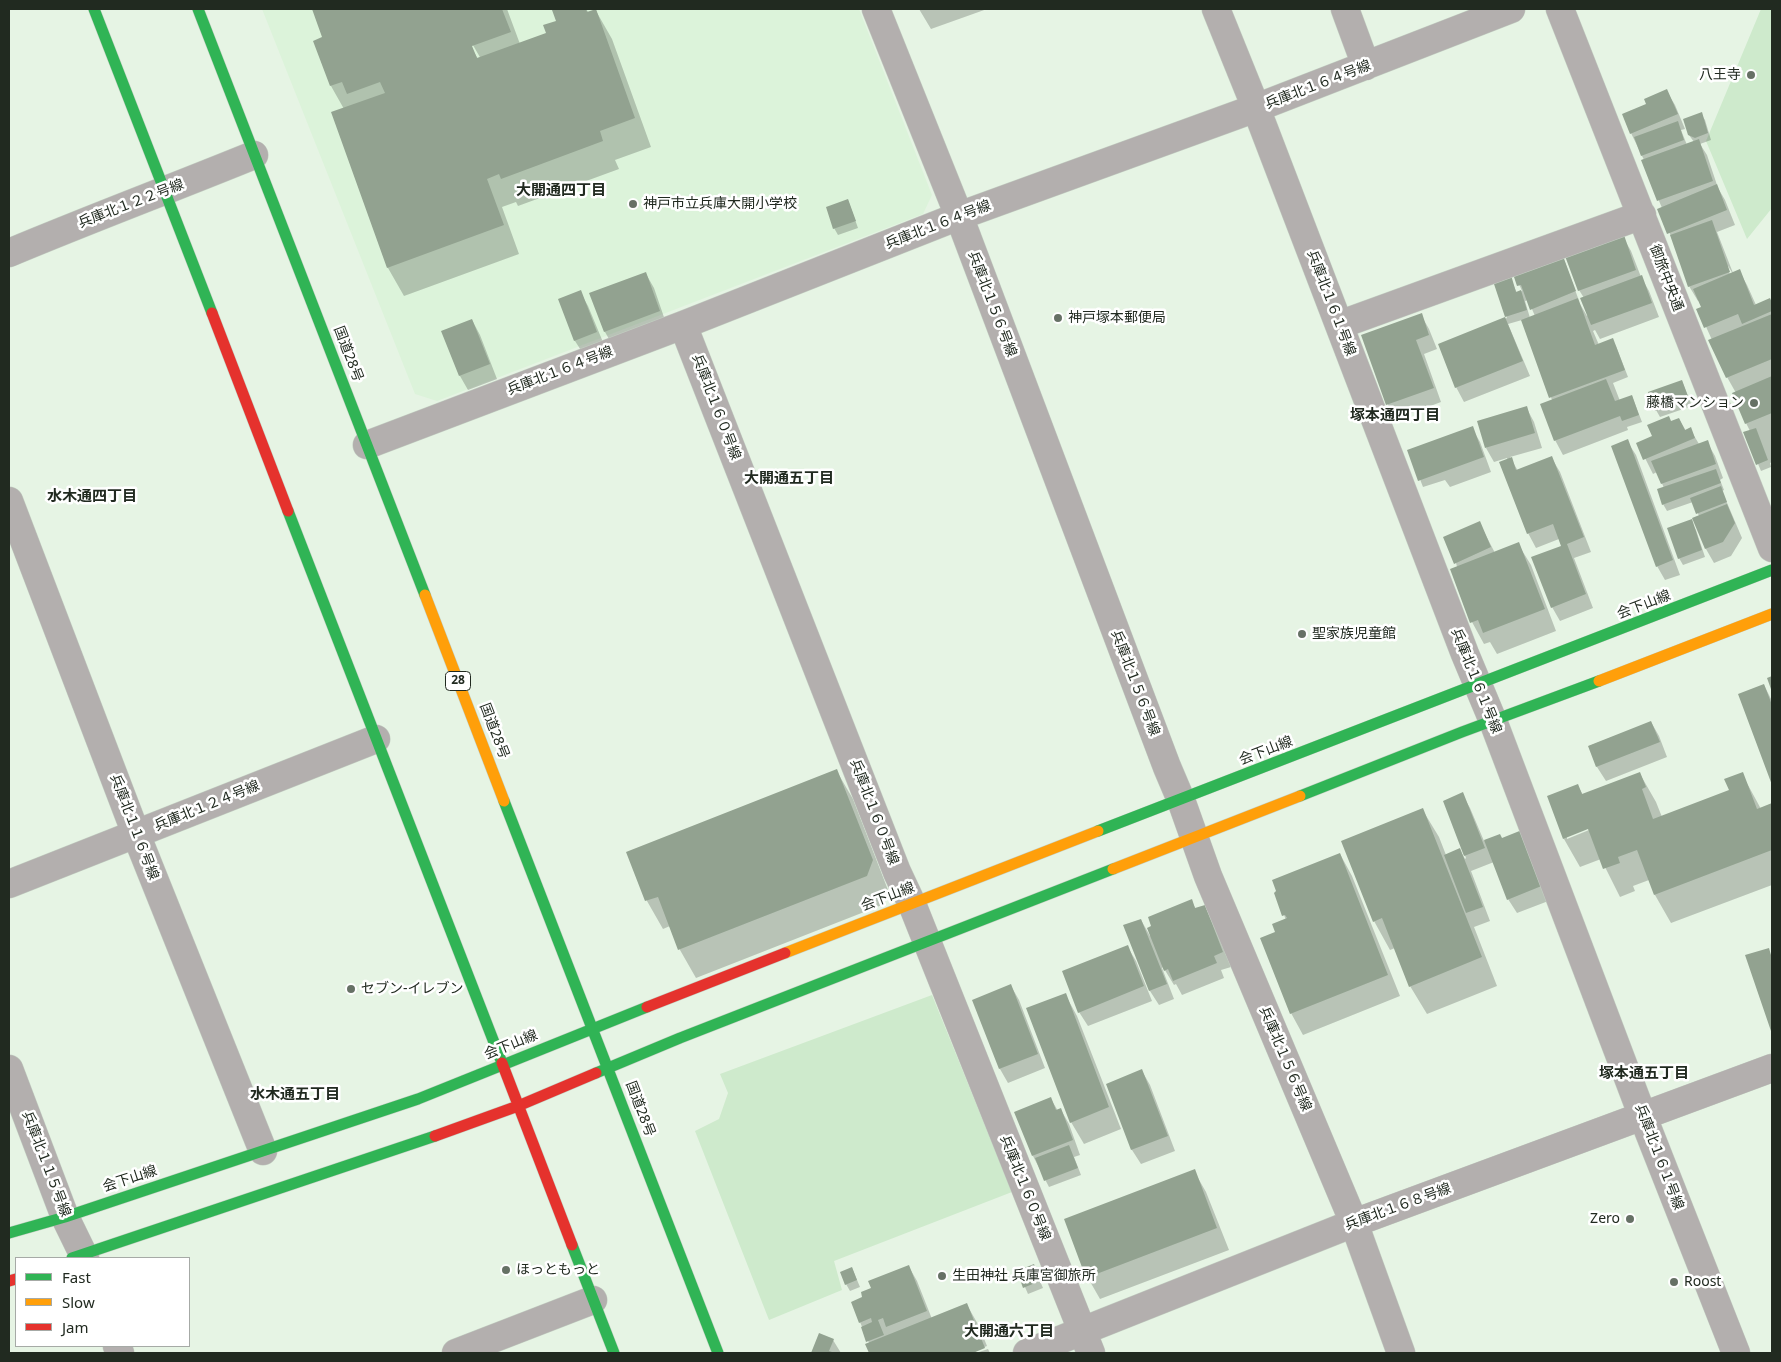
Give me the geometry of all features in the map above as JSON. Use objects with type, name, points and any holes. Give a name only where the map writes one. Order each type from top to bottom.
[{"type":"main road","points":[[94,9],[614,1353]]},
{"type":"main road","name":"国道28号","points":[[198,9],[718,1353]]},
{"type":"main road","name":"会下山線","points":[[9,1233],[65,1217],[418,1099],[593,1028],[1772,570]]},
{"type":"main road","points":[[80,1257],[430,1138],[518,1106],[680,1038],[1772,614]]},
{"type":"street","name":"兵庫北１５６号線","points":[[876,9],[959,216],[1181,800],[1208,876],[1354,1223],[1401,1353]]},
{"type":"street","name":"兵庫北１６１号線","points":[[1216,9],[1256,108],[1465,654],[1494,721],[1643,1117],[1736,1353]]},
{"type":"street","points":[[1345,9],[1366,66]]},
{"type":"street","name":"兵庫北１６４号線","points":[[367,445],[684,324],[959,216],[1256,108],[1511,9]]},
{"type":"street","name":"御旅中央通","points":[[1560,9],[1772,548]]},
{"type":"street","name":"兵庫北１２２号線","points":[[9,253],[254,155]]},
{"type":"street","points":[[1339,325],[1642,215]]},
{"type":"street","name":"兵庫北１６０号線","points":[[684,324],[897,872],[912,904],[1087,1342]]},
{"type":"street","name":"兵庫北１１６号線","points":[[9,501],[136,834],[263,1151]]},
{"type":"street","name":"兵庫北１２４号線","points":[[9,884],[376,739]]},
{"type":"street","name":"兵庫北１６８号線","points":[[1027,1353],[1087,1342],[1354,1223],[1772,1068]]},
{"type":"street","name":"兵庫北１１５号線","points":[[9,1069],[80,1257]]},
{"type":"street","points":[[456,1353],[593,1300]]},
{"type":"shaded area","name":"神戸市立兵庫大開小学校","points":[[262,9],[859,9],[932,195],[923,214],[437,401],[415,394]]},
{"type":"shaded area","name":"八王寺","points":[[1761,9],[1772,9],[1772,208],[1747,239],[1706,141]]},
{"type":"shaded area","points":[[932,995],[1012,1192],[834,1261],[842,1290],[769,1320],[695,1131],[719,1119],[728,1093],[720,1074]]},
{"type":"building","points":[[312,9],[502,9],[511,32],[472,46],[477,58],[546,33],[543,25],[556,21],[552,10],[586,9],[587,12],[596,9],[635,118],[600,131],[603,141],[501,179],[499,174],[487,179],[504,225],[387,268],[331,112],[385,93],[380,82],[347,94],[342,82],[330,86],[313,41],[322,37]]},
{"type":"building","points":[[1667,89],[1678,114],[1630,134],[1622,114],[1646,104],[1644,99]]},
{"type":"building","points":[[1702,112],[1708,133],[1695,138],[1688,135],[1683,119]]},
{"type":"building","points":[[1678,121],[1684,140],[1641,156],[1634,137]]},
{"type":"building","points":[[1699,139],[1713,181],[1657,201],[1641,160]]},
{"type":"building","points":[[1717,184],[1727,210],[1667,234],[1657,209]]},
{"type":"building","points":[[848,199],[856,221],[833,229],[826,207]]},
{"type":"building","points":[[1712,220],[1730,272],[1688,287],[1670,235]]},
{"type":"building","points":[[1624,235],[1636,270],[1578,291],[1565,256]]},
{"type":"building","points":[[1563,256],[1576,291],[1530,310],[1521,285],[1517,286],[1512,271]]},
{"type":"building","points":[[1740,269],[1754,305],[1770,298],[1772,311],[1742,324],[1738,314],[1704,328],[1696,309],[1701,307],[1693,289]]},
{"type":"building","points":[[646,272],[660,311],[604,332],[589,293]]},
{"type":"building","points":[[1511,275],[1516,292],[1521,290],[1527,310],[1505,317],[1493,281]]},
{"type":"building","points":[[1642,275],[1652,303],[1591,325],[1580,298]]},
{"type":"building","points":[[581,290],[597,332],[574,341],[558,299]]},
{"type":"building","points":[[1578,298],[1595,345],[1613,338],[1625,370],[1549,398],[1521,320]]},
{"type":"building","points":[[1422,313],[1429,335],[1416,340],[1434,388],[1386,405],[1361,335]]},
{"type":"building","points":[[1772,314],[1772,359],[1726,378],[1708,340]]},
{"type":"building","points":[[1505,317],[1523,361],[1455,388],[1438,344]]},
{"type":"building","points":[[472,319],[490,364],[459,376],[441,331]]},
{"type":"building","name":"藤橋マンション","points":[[1772,376],[1772,413],[1745,424],[1732,393]]},
{"type":"building","points":[[1606,379],[1615,401],[1632,395],[1639,415],[1622,421],[1620,416],[1554,441],[1540,404]]},
{"type":"building","points":[[1682,380],[1689,399],[1655,411],[1648,392]]},
{"type":"building","points":[[1527,406],[1535,433],[1485,448],[1477,421]]},
{"type":"building","points":[[1669,416],[1671,421],[1679,418],[1685,430],[1691,427],[1695,438],[1643,460],[1636,443],[1652,436],[1647,425]]},
{"type":"building","points":[[1473,426],[1484,457],[1418,481],[1407,450]]},
{"type":"building","points":[[1756,428],[1768,460],[1756,465],[1743,432]]},
{"type":"building","points":[[1628,439],[1673,560],[1656,567],[1611,446]]},
{"type":"building","points":[[1708,440],[1716,464],[1661,484],[1651,461]]},
{"type":"building","points":[[1552,456],[1584,537],[1567,544],[1586,594],[1551,608],[1531,557],[1561,546],[1553,524],[1527,534],[1499,462],[1512,457],[1516,470]]},
{"type":"building","points":[[1716,469],[1721,483],[1662,505],[1657,489]]},
{"type":"building","points":[[1721,486],[1727,502],[1696,514],[1690,498]]},
{"type":"building","points":[[1727,504],[1735,523],[1723,542],[1705,549],[1692,518]]},
{"type":"building","points":[[1692,519],[1702,550],[1678,559],[1667,528]]},
{"type":"building","points":[[1480,521],[1491,547],[1454,564],[1443,537]]},
{"type":"building","points":[[1519,542],[1545,609],[1483,633],[1478,620],[1470,623],[1450,569]]},
{"type":"building","points":[[1772,676],[1772,692],[1767,678]]},
{"type":"building","points":[[1764,684],[1772,705],[1772,785],[1738,694]]},
{"type":"building","points":[[1651,721],[1660,742],[1596,767],[1588,746]]},
{"type":"building","points":[[837,769],[873,860],[867,876],[678,950],[658,897],[645,901],[626,852]]},
{"type":"building","points":[[1640,772],[1646,787],[1642,789],[1653,819],[1729,790],[1724,779],[1743,772],[1757,809],[1772,803],[1772,850],[1654,895],[1637,850],[1618,857],[1620,863],[1603,869],[1588,829],[1563,839],[1547,796],[1578,784],[1582,794]]},
{"type":"building","points":[[1463,792],[1485,848],[1464,856],[1443,801]]},
{"type":"building","points":[[1423,808],[1482,957],[1409,987],[1382,918],[1373,922],[1341,841]]},
{"type":"building","points":[[1522,830],[1544,885],[1507,900],[1484,840],[1500,834],[1502,838]]},
{"type":"building","points":[[1460,848],[1483,907],[1466,913],[1444,855]]},
{"type":"building","points":[[1340,853],[1388,975],[1290,1014],[1260,938],[1275,932],[1272,924],[1287,918],[1285,915],[1282,916],[1274,893],[1276,891],[1272,880]]},
{"type":"building","points":[[1192,899],[1195,908],[1205,905],[1223,952],[1214,956],[1217,963],[1173,981],[1168,969],[1164,971],[1147,928],[1151,926],[1148,917]]},
{"type":"building","points":[[1141,919],[1167,984],[1149,991],[1123,925]]},
{"type":"building","points":[[1128,945],[1144,986],[1078,1013],[1062,971]]},
{"type":"building","points":[[1769,948],[1772,959],[1772,1034],[1745,955]]},
{"type":"building","points":[[1011,984],[1038,1054],[999,1069],[972,1000]]},
{"type":"building","points":[[1066,993],[1109,1107],[1070,1123],[1026,1008]]},
{"type":"building","points":[[1142,1069],[1168,1136],[1131,1150],[1106,1084]]},
{"type":"building","points":[[1051,1097],[1056,1110],[1061,1108],[1073,1140],[1032,1156],[1014,1112]]},
{"type":"building","points":[[1069,1145],[1078,1168],[1044,1181],[1035,1158]]},
{"type":"building","points":[[1195,1169],[1217,1228],[1086,1278],[1064,1219]]},
{"type":"building","points":[[1034,1264],[1040,1281],[1023,1288],[1017,1271]]},
{"type":"building","points":[[909,1265],[927,1311],[886,1327],[883,1318],[878,1320],[884,1335],[866,1342],[861,1327],[872,1322],[871,1318],[859,1323],[851,1302],[862,1297],[861,1292],[871,1288],[868,1281]]},
{"type":"building","points":[[852,1267],[857,1280],[845,1285],[840,1272]]},
{"type":"building","points":[[967,1303],[985,1348],[973,1353],[869,1353],[865,1344]]},
{"type":"building","points":[[819,1333],[834,1339],[829,1351],[835,1353],[811,1353]]},
{"type":"traffic: fast","points":[[94,9],[212,313]]},
{"type":"traffic: fast","points":[[198,9],[425,595]]},
{"type":"traffic: fast","points":[[288,511],[502,1063]]},
{"type":"traffic: fast","points":[[1098,831],[1772,570]]},
{"type":"traffic: fast","points":[[1300,796],[1462,732],[1599,681]]},
{"type":"traffic: fast","points":[[504,801],[718,1353]]},
{"type":"traffic: fast","points":[[596,1073],[680,1038],[1113,869]]},
{"type":"traffic: fast","points":[[9,1233],[65,1217],[418,1099],[647,1007]]},
{"type":"traffic: fast","points":[[75,1257],[435,1136]]},
{"type":"traffic: fast","points":[[572,1245],[614,1353]]},
{"type":"traffic: slow","points":[[425,595],[504,801]]},
{"type":"traffic: slow","points":[[1599,681],[1772,614]]},
{"type":"traffic: slow","points":[[1113,869],[1300,796]]},
{"type":"traffic: slow","points":[[785,953],[1098,831]]},
{"type":"traffic: jam","points":[[212,313],[288,511]]},
{"type":"traffic: jam","points":[[647,1007],[785,953]]},
{"type":"traffic: jam","points":[[502,1063],[572,1245]]},
{"type":"traffic: jam","points":[[435,1136],[518,1106],[596,1073]]},
{"type":"traffic: jam","points":[[9,1281],[15,1279]]},
{"type":"place","name":"八王寺","points":[[1751,75]]},
{"type":"place","name":"神戸市立兵庫大開小学校","points":[[633,204]]},
{"type":"place","name":"神戸塚本郵便局","points":[[1058,318]]},
{"type":"place","name":"藤橋マンション","points":[[1754,403]]},
{"type":"place","name":"聖家族児童館","points":[[1302,634]]},
{"type":"place","name":"セブン-イレブン","points":[[351,989]]},
{"type":"place","name":"Zero","points":[[1630,1219]]},
{"type":"place","name":"ほっともっと","points":[[506,1270]]},
{"type":"place","name":"生田神社 兵庫宮御旅所","points":[[942,1276]]},
{"type":"place","name":"Roost","points":[[1674,1282]]},
{"type":"district","name":"大開通四丁目","points":[[561,191]]},
{"type":"district","name":"塚本通四丁目","points":[[1395,416]]},
{"type":"district","name":"大開通五丁目","points":[[789,479]]},
{"type":"district","name":"水木通四丁目","points":[[92,497]]},
{"type":"district","name":"塚本通五丁目","points":[[1644,1074]]},
{"type":"district","name":"水木通五丁目","points":[[295,1095]]},
{"type":"district","name":"大開通六丁目","points":[[1009,1332]]}]
